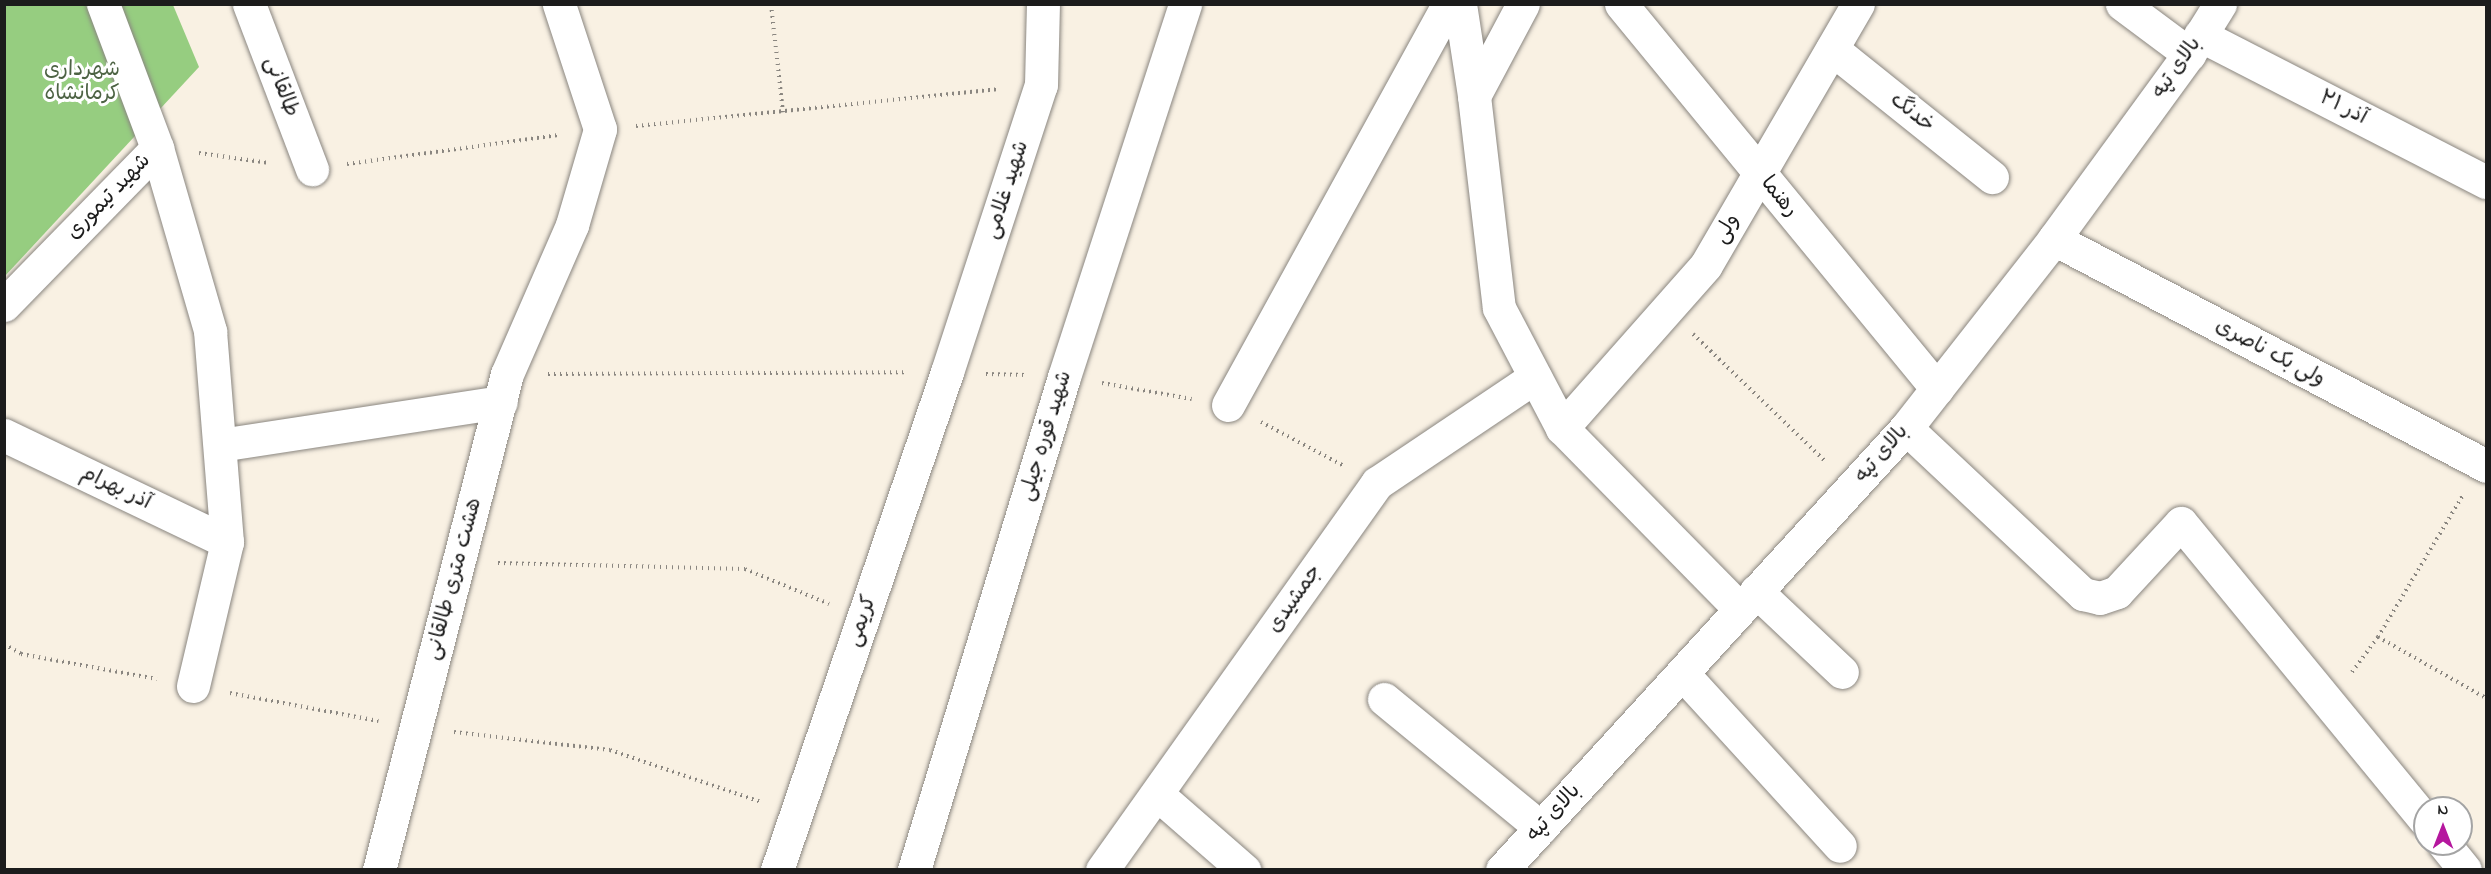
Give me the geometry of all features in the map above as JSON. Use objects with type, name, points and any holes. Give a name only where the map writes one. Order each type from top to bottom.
[{"type":"street","name":"شهید تیموری","points":[[4,305],[157,148],[103,4]]},
{"type":"street","name":"طالقانی","points":[[249,4],[312,169]]},
{"type":"street","name":"هشت متری طالقانی","points":[[379,870],[504,388],[573,225],[600,129],[559,4]]},
{"type":"street","name":"شهید غلامی","points":[[947,372],[1041,85],[1043,4]]},
{"type":"street","name":"شهید قوره جیلی","points":[[914,870],[1064,377],[1185,4]]},
{"type":"street","points":[[1228,405],[1448,4]]},
{"type":"street","points":[[1460,4],[1474,96],[1499,308],[1562,428],[1748,600],[1842,672]]},
{"type":"street","points":[[1474,96],[1523,4]]},
{"type":"street","name":"رهنما","points":[[1621,4],[1937,389]]},
{"type":"street","name":"ولی","points":[[1562,428],[1706,265],[1858,4]]},
{"type":"street","name":"۲۱ آذر","points":[[2122,4],[2194,45],[2487,182]]},
{"type":"street","name":"بالای تپه","points":[[1502,870],[1906,428],[2054,239],[2194,45],[2220,4]]},
{"type":"street","name":"خدنگ","points":[[1832,50],[1992,177]]},
{"type":"street","points":[[157,148],[210,332],[227,542],[193,686]]},
{"type":"street","name":"ولی بک ناصری","points":[[2054,239],[2484,465]]},
{"type":"street","name":"کریمی","points":[[777,870],[947,372]]},
{"type":"street","name":"جمشیدی","points":[[1102,870],[1377,483],[1535,377]]},
{"type":"street","points":[[219,445],[504,388]]},
{"type":"street","points":[[1906,428],[2083,594],[2100,598],[2118,592],[2181,523],[2413,806]]},
{"type":"street","name":"آذر بهرام","points":[[4,435],[227,542]]},
{"type":"street","points":[[1682,673],[1840,846]]},
{"type":"street","points":[[1384,699],[1541,828]]},
{"type":"street","points":[[1157,794],[1244,870]]},
{"type":"street","points":[[2454,856],[2465,870]]},
{"type":"path","points":[[771,4],[783,112]]},
{"type":"path","points":[[1667,309],[1853,488]]},
{"type":"path","points":[[504,388],[947,372],[1064,377],[1228,405],[1377,483]]},
{"type":"path","points":[[2329,704],[2378,637],[2484,465]]},
{"type":"path","points":[[459,562],[745,569],[862,618]]},
{"type":"path","points":[[2378,637],[2487,698]]},
{"type":"green space","name":"شهرداری کرمانشاه","points":[[5,5],[173,5],[199,67],[5,276]]}]
